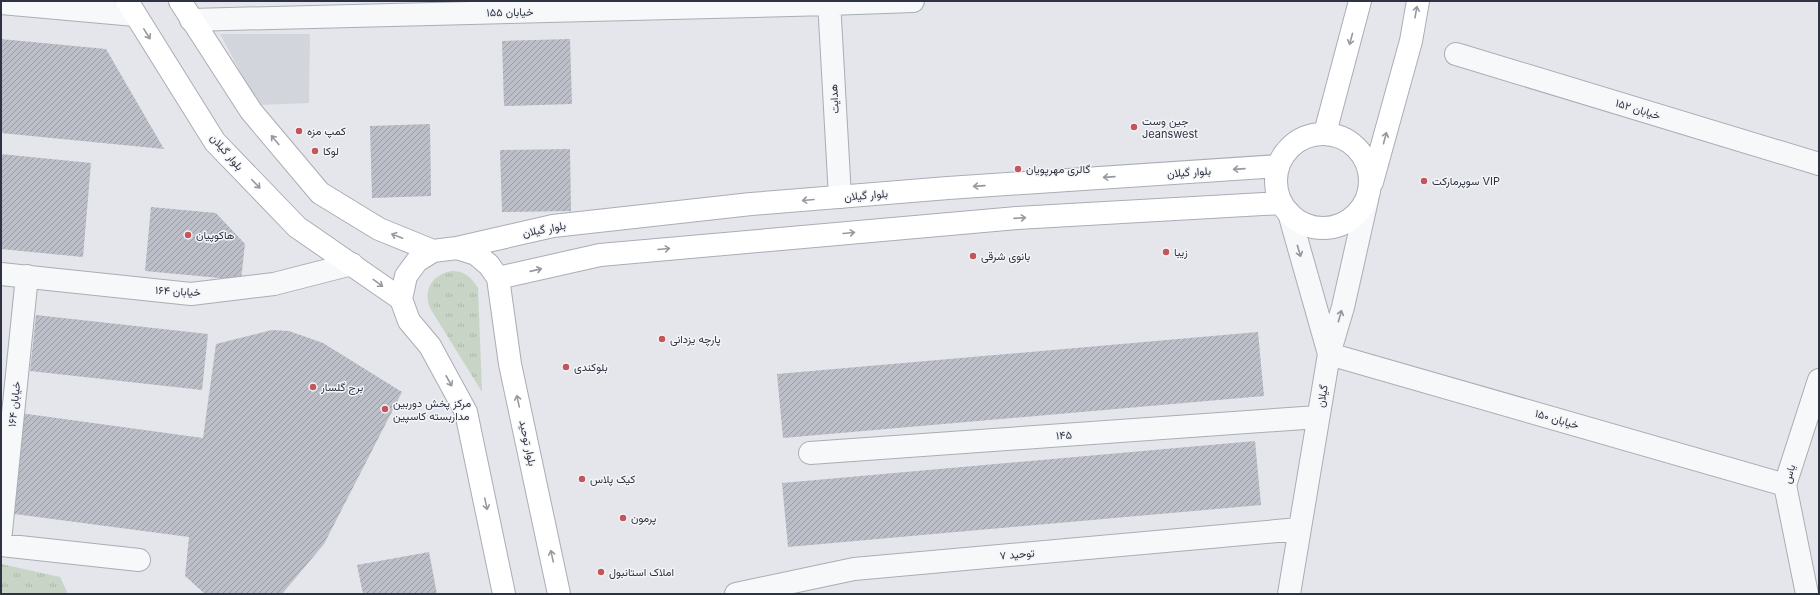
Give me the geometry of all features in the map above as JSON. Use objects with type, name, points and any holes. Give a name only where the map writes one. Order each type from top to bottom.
[{"type":"main road","points":[[180,1],[251,111],[320,193],[379,229],[433,250],[457,248],[476,254],[489,265],[499,285],[600,255],[1017,218],[1285,208]]},
{"type":"main road","points":[[1325,133],[1360,1]]},
{"type":"main road","points":[[1369,194],[1371,173],[1365,157],[1355,145],[1341,136],[1325,133],[1304,136],[1288,148],[1278,166],[1275,179],[1277,191],[1285,208],[1301,223],[1316,227],[1332,228],[1346,222],[1359,213],[1369,194],[1411,41],[1418,1]]},
{"type":"main road","name":"بلوار گیلان","points":[[131,8],[215,142],[297,226],[400,299]]},
{"type":"main road","name":"بلوار گیلان","points":[[457,248],[552,226],[751,204],[1278,166]]},
{"type":"main road","points":[[433,250],[417,261],[406,276],[400,299],[409,321],[430,346],[466,412],[504,594]]},
{"type":"main road","name":"بلوار توحید","points":[[499,285],[510,364],[559,594]]},
{"type":"street","name":"خیابان ۱۵۵","points":[[191,20],[913,1]]},
{"type":"street","points":[[1,3],[131,8]]},
{"type":"street","name":"هدایت","points":[[829,3],[840,197]]},
{"type":"street","name":"خیابان ۱۵۲","points":[[1456,54],[1819,164]]},
{"type":"street","name":"گیلان","points":[[1289,594],[1329,354],[1343,307],[1369,194]]},
{"type":"street","points":[[1285,208],[1329,354]]},
{"type":"street","name":"۱۶۴ خیابان","points":[[1,274],[191,294],[274,284],[352,264]]},
{"type":"street","name":"خیابان ۱۶۴","points":[[1,532],[27,276]]},
{"type":"street","name":"خیابان ۱۵۰","points":[[1329,354],[1785,485]]},
{"type":"street","name":"یاس","points":[[1807,594],[1785,485],[1819,380]]},
{"type":"street","name":"۱۴۵","points":[[810,453],[1318,417]]},
{"type":"street","name":"توحید ۷","points":[[736,594],[854,569],[1300,529]]},
{"type":"street","points":[[1,545],[139,560]]},
{"type":"shaded area","points":[[220,34],[310,34],[309,103],[258,105]]},
{"type":"green space","points":[[451,271],[464,273],[478,288],[482,392],[430,308],[428,301],[429,289],[434,280],[444,273]]},
{"type":"green space","points":[[1,564],[60,577],[68,594],[1,594]]},
{"type":"building","points":[[1,39],[106,49],[164,149],[1,133]]},
{"type":"building","points":[[570,39],[572,104],[504,106],[502,41]]},
{"type":"building","points":[[430,124],[431,196],[372,198],[370,126]]},
{"type":"building","points":[[570,149],[571,211],[502,212],[500,150]]},
{"type":"building","points":[[1,154],[91,163],[83,257],[1,249]]},
{"type":"building","points":[[151,207],[216,213],[245,244],[241,280],[145,271]]},
{"type":"building","points":[[36,315],[208,334],[202,390],[30,371]]},
{"type":"building","points":[[272,330],[289,331],[323,343],[402,392],[324,544],[282,594],[205,594],[185,576],[189,537],[7,513],[20,413],[203,438],[216,344]]},
{"type":"building","points":[[1258,332],[1264,396],[783,438],[777,374]]},
{"type":"building","points":[[1255,441],[1261,505],[788,547],[782,483]]},
{"type":"building","points":[[429,552],[437,594],[363,594],[357,565]]},
{"type":"place","name":"جین وست Jeanswest","points":[[1134,127]]},
{"type":"place","name":"کمپ مزه","points":[[299,131]]},
{"type":"place","name":"لوکا","points":[[315,151]]},
{"type":"place","name":"گالری مهرپویان","points":[[1018,169]]},
{"type":"place","name":"سوپرمارکت VIP","points":[[1424,181]]},
{"type":"place","name":"هاکوپیان","points":[[188,235]]},
{"type":"place","name":"زیبا","points":[[1166,252]]},
{"type":"place","name":"بانوی شرقی","points":[[973,256]]},
{"type":"place","name":"پارچه یزدانی","points":[[662,339]]},
{"type":"place","name":"بلوکندی","points":[[566,367]]},
{"type":"place","name":"برج گلسار","points":[[313,387]]},
{"type":"place","name":"مرکز پخش دوربین مداربسته کاسپین","points":[[385,409]]},
{"type":"place","name":"کیک پلاس","points":[[582,479]]},
{"type":"place","name":"پرمون","points":[[623,518]]},
{"type":"place","name":"املاک استانبول","points":[[601,572]]}]
